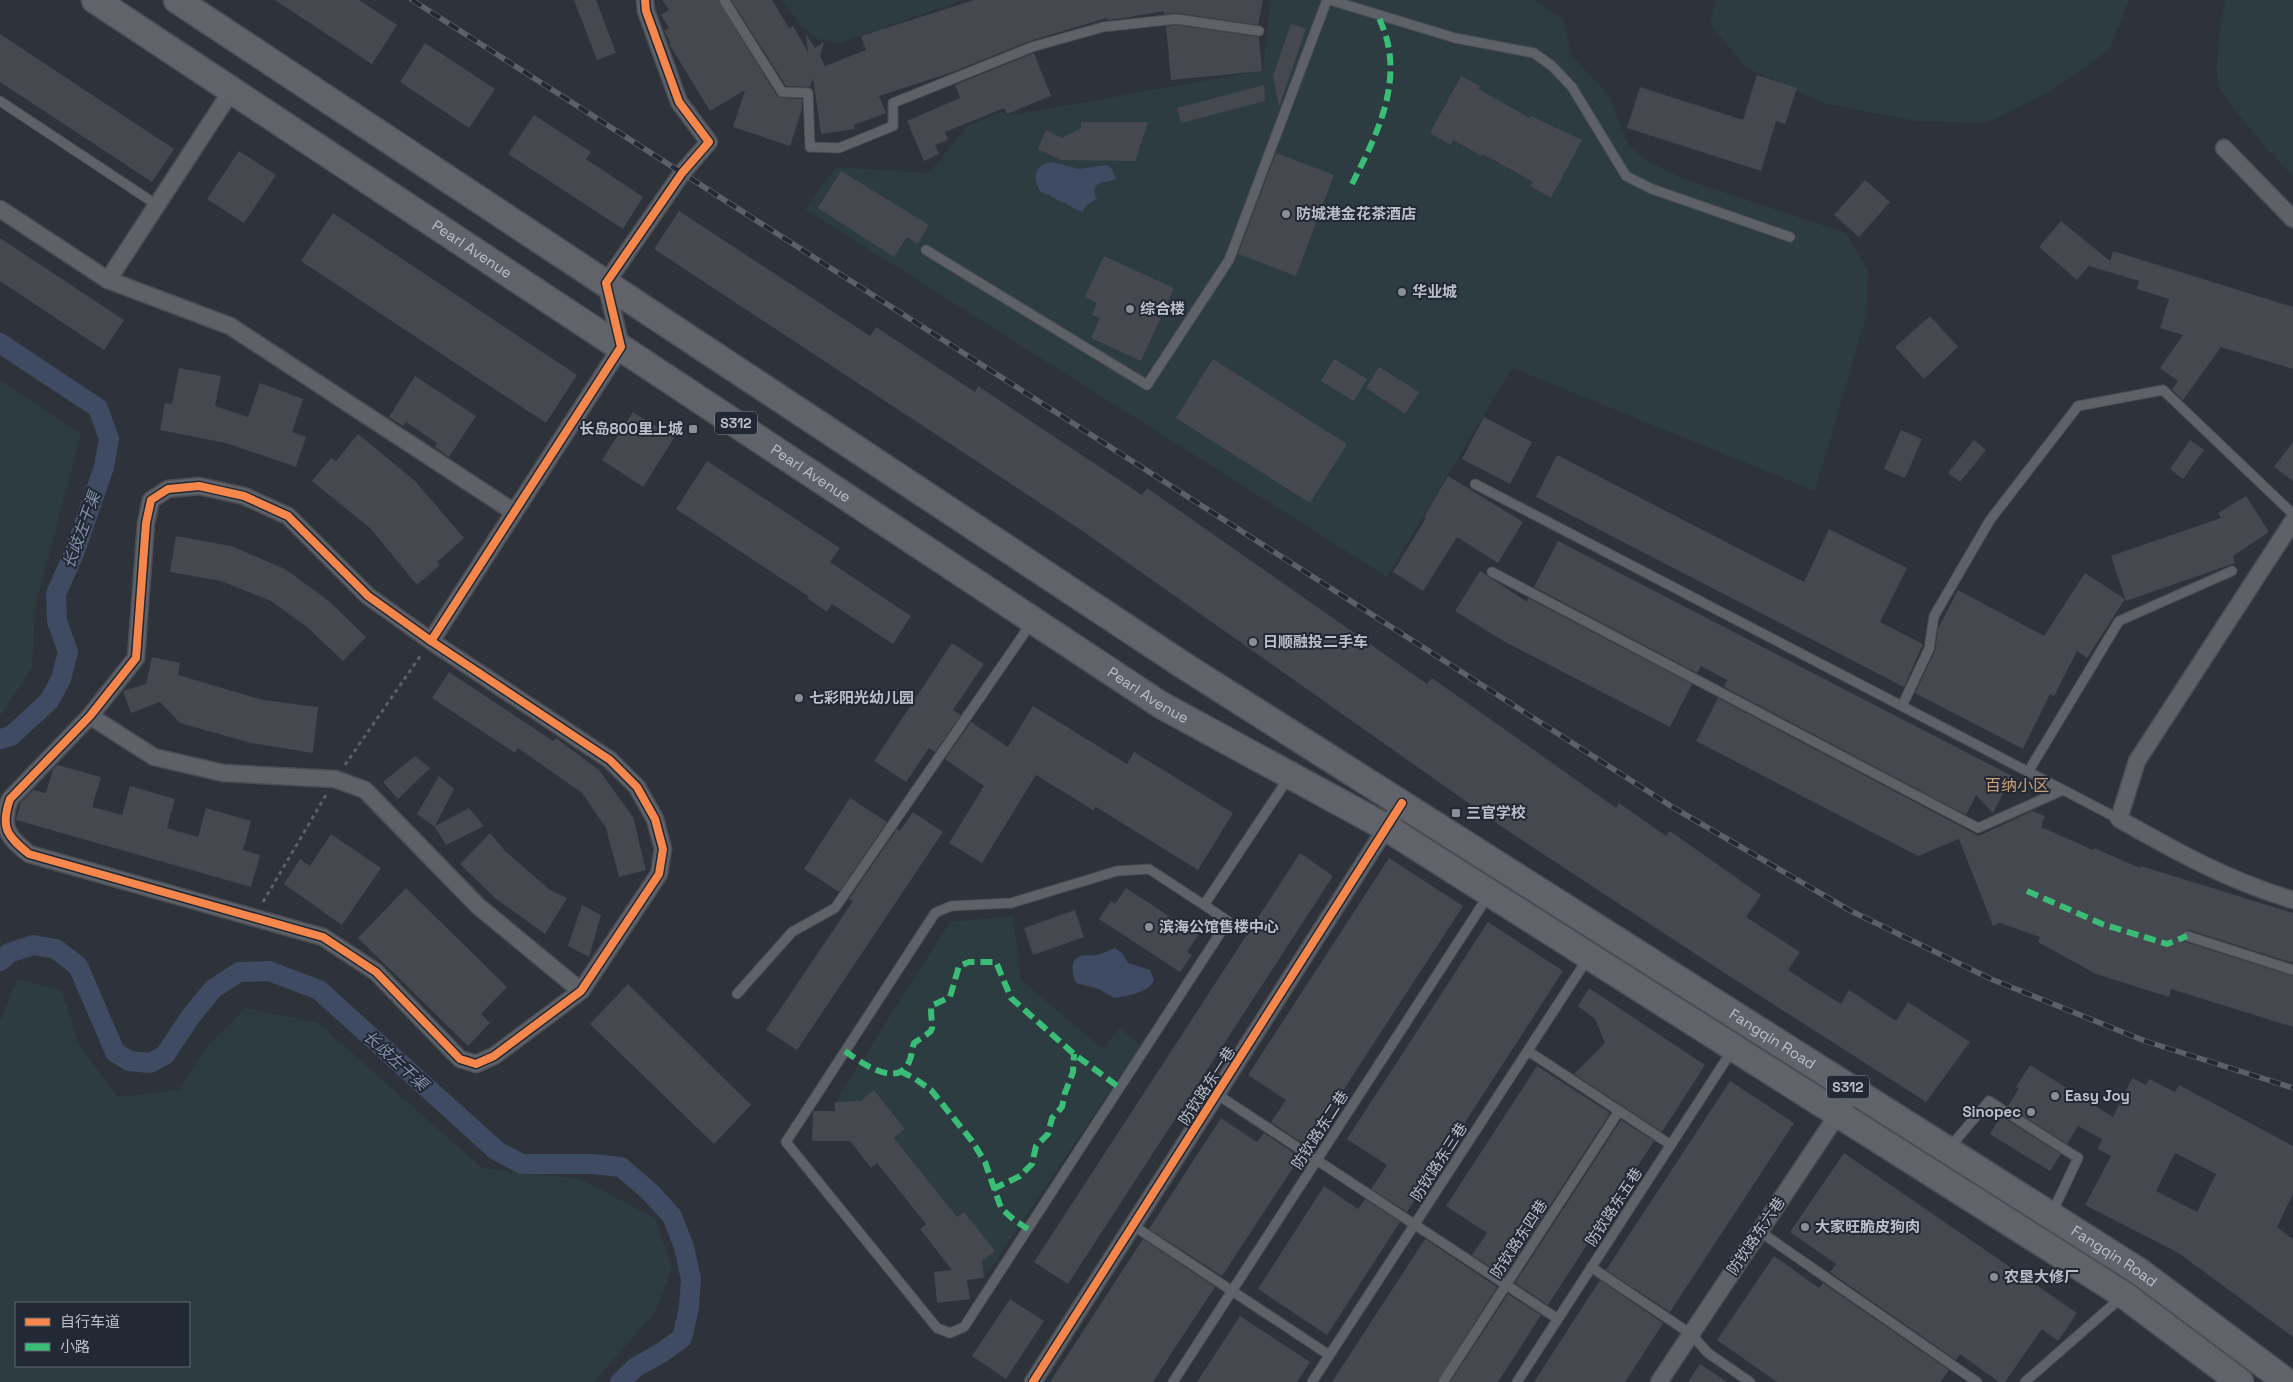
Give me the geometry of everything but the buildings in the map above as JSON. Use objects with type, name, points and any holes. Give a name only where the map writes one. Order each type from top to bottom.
[{"type":"main road","name":"Pearl Avenue","points":[[95,0],[1161,705],[1387,828]]},
{"type":"main road","name":"S312","points":[[177,0],[1178,662],[1402,803]]},
{"type":"main road","name":"Fangqin Road","points":[[1402,803],[2140,1272],[2287,1382]]},
{"type":"main road","name":"Fangqin Road","points":[[1387,828],[2124,1296],[2240,1382]]},
{"type":"street","points":[[431,641],[621,347],[606,283],[682,173],[708,142],[679,102],[646,11],[645,0]]},
{"type":"street","points":[[108,280],[232,90]]},
{"type":"street","points":[[2224,148],[2293,219]]},
{"type":"street","points":[[0,208],[108,280],[230,326],[514,512]]},
{"type":"street","points":[[199,486],[244,496],[288,516],[368,596],[431,641],[610,760],[637,787],[655,819],[663,850],[659,874],[581,991],[494,1056],[476,1064],[460,1059],[376,972],[323,937],[29,854],[9,837],[4,816],[10,799],[90,716],[136,658],[146,523],[151,500],[168,489],[199,486]]},
{"type":"street","points":[[2293,521],[2137,761],[2119,819],[2191,860],[2260,890],[2293,900]]},
{"type":"street","points":[[90,716],[154,758],[223,773],[335,779],[365,790],[478,906],[581,991]]},
{"type":"street","name":"防钦路东一巷","points":[[1033,1382],[1218,1095],[1402,803]]},
{"type":"street","name":"防钦路东六巷","points":[[1659,1382],[1854,1090]]},
{"type":"lane","points":[[724,0],[782,92],[808,93],[810,147],[839,148],[893,126],[893,103],[1032,47],[1103,27],[1176,19],[1259,31]]},
{"type":"lane","points":[[926,250],[1147,385],[1229,260],[1328,0],[1455,38],[1534,53],[1552,66],[1572,87],[1626,176],[1652,189],[1790,237]]},
{"type":"lane","points":[[0,101],[157,205]]},
{"type":"lane","points":[[1902,706],[1929,648],[1934,616],[1990,520],[2078,406],[2163,390],[2293,514]]},
{"type":"lane","points":[[1475,484],[2119,819]]},
{"type":"lane","points":[[2028,772],[2119,620],[2232,571]]},
{"type":"lane","points":[[1492,572],[1978,828],[2063,790]]},
{"type":"lane","points":[[737,994],[792,932],[835,908],[1034,620]]},
{"type":"lane","points":[[1204,905],[1290,775]]},
{"type":"lane","points":[[1135,869],[1149,869],[1204,905],[1228,921],[964,1327],[950,1334],[937,1328],[786,1142],[935,913],[951,906],[1011,903],[1117,871],[1135,869]]},
{"type":"lane","name":"防钦路东二巷","points":[[1172,1382],[1490,893]]},
{"type":"lane","points":[[2187,936],[2293,970]]},
{"type":"lane","name":"防钦路东三巷","points":[[1312,1382],[1589,956]]},
{"type":"lane","name":"防钦路东五巷","points":[[1517,1382],[1734,1048]]},
{"type":"lane","points":[[1528,1051],[1671,1145]]},
{"type":"lane","points":[[1218,1095],[1558,1319]]},
{"type":"lane","points":[[1948,1150],[1989,1101],[2054,1142],[2078,1158],[2051,1216]]},
{"type":"lane","name":"防钦路东四巷","points":[[1442,1382],[1619,1111]]},
{"type":"lane","points":[[1134,1226],[1330,1355]]},
{"type":"lane","points":[[1759,1232],[1977,1382]]},
{"type":"lane","points":[[1592,1267],[1691,1334],[1708,1353],[1750,1382]]},
{"type":"lane","points":[[2025,1382],[2124,1296]]},
{"type":"shaded area","points":[[782,0],[964,0],[839,43],[817,39],[801,25]]},
{"type":"shaded area","name":"华业城","points":[[1270,0],[1534,0],[1564,20],[1571,55],[1609,95],[1627,143],[1644,159],[1681,178],[1846,233],[1868,270],[1867,314],[1815,491],[1512,368],[1387,577],[805,209],[836,167],[929,173],[967,126],[1003,111],[1007,116],[1263,70]]},
{"type":"shaded area","points":[[1715,0],[2129,0],[2110,49],[2048,93],[1986,123],[1916,121],[1826,104],[1747,68],[1710,25]]},
{"type":"shaded area","points":[[2225,0],[2293,0],[2293,176],[2239,115],[2218,84],[2217,53]]},
{"type":"shaded area","points":[[0,380],[81,434],[35,608],[32,668],[0,716]]},
{"type":"shaded area","points":[[1013,916],[1021,980],[1102,1048],[1120,1028],[1141,1045],[984,1278],[982,1261],[994,1251],[964,1212],[957,1217],[894,1138],[905,1129],[875,1091],[861,1101],[835,1102],[950,922]]},
{"type":"shaded area","points":[[17,979],[62,991],[79,1045],[118,1097],[179,1090],[209,1044],[246,1008],[318,1023],[482,1168],[580,1179],[655,1218],[672,1268],[656,1311],[594,1382],[0,1382],[0,1022]]},
{"type":"water","points":[[1052,162],[1079,169],[1107,165],[1111,168],[1116,179],[1097,185],[1095,193],[1097,199],[1087,205],[1082,212],[1040,191],[1037,186],[1036,172],[1041,166]]},
{"type":"water","points":[[1115,948],[1122,953],[1128,963],[1150,970],[1154,980],[1147,988],[1137,993],[1114,998],[1099,989],[1076,983],[1073,966],[1076,959],[1080,956],[1099,954]]},
{"type":"waterway","name":"长歧左干渠","points":[[0,343],[98,408],[109,439],[104,467],[75,551],[56,594],[57,621],[68,652],[61,679],[49,701],[11,736],[0,739]]},
{"type":"waterway","name":"长歧左干渠","points":[[0,961],[9,953],[33,945],[56,949],[78,966],[115,1052],[129,1061],[150,1063],[165,1055],[191,1016],[213,989],[239,972],[269,971],[319,990],[497,1151],[522,1164],[592,1164],[621,1167],[650,1192],[672,1216],[684,1247],[691,1279],[689,1308],[682,1338],[636,1367],[620,1382]]},
{"type":"railway","points":[[412,0],[1674,808],[1849,910],[1991,979],[2145,1041],[2293,1088]]},
{"type":"marked path","points":[[1352,184],[1369,150],[1383,115],[1390,78],[1390,59],[1386,37],[1378,15]]},
{"type":"marked path","points":[[2027,891],[2102,924],[2167,944],[2187,936]]},
{"type":"marked path","points":[[845,1051],[878,1071],[896,1073],[903,1070],[910,1060],[914,1043],[932,1029],[931,1006],[950,997],[959,966],[969,962],[996,962],[1011,998],[1074,1054],[1120,1088]]},
{"type":"marked path","points":[[993,1189],[1020,1176],[1032,1164],[1036,1146],[1048,1134],[1052,1118],[1062,1107],[1073,1072],[1074,1054]]},
{"type":"marked path","points":[[900,1071],[931,1090],[972,1141],[985,1162],[1001,1208],[1028,1229]]},
{"type":"cycle path","points":[[431,641],[621,347],[606,283],[682,173],[709,142],[679,102],[646,11],[645,0]]},
{"type":"cycle path","points":[[199,486],[244,496],[288,516],[368,596],[431,641],[610,760],[637,787],[655,819],[663,849],[659,874],[581,991],[494,1056],[476,1064],[460,1059],[376,972],[323,937],[29,854],[15,842],[8,831],[6,817],[10,799],[90,716],[136,658],[146,523],[151,500],[168,489],[199,486]]},
{"type":"cycle path","points":[[1033,1382],[1402,803]]},
{"type":"place","name":"防城港金花茶酒店","points":[[1286,214]]},
{"type":"place","name":"华业城","points":[[1402,292]]},
{"type":"place","name":"综合楼","points":[[1130,309]]},
{"type":"place","name":"长岛800里上城","points":[[693,429]]},
{"type":"place","name":"日顺融投二手车","points":[[1253,642]]},
{"type":"place","name":"七彩阳光幼儿园","points":[[799,698]]},
{"type":"place","name":"三官学校","points":[[1456,813]]},
{"type":"place","name":"滨海公馆售楼中心","points":[[1149,927]]},
{"type":"place","name":"Easy Joy","points":[[2055,1096]]},
{"type":"place","name":"Sinopec","points":[[2031,1112]]},
{"type":"place","name":"大家旺脆皮狗肉","points":[[1805,1227]]},
{"type":"place","name":"农垦大修厂","points":[[1994,1277]]},
{"type":"district","name":"百纳小区","points":[[2017,785]]}]
